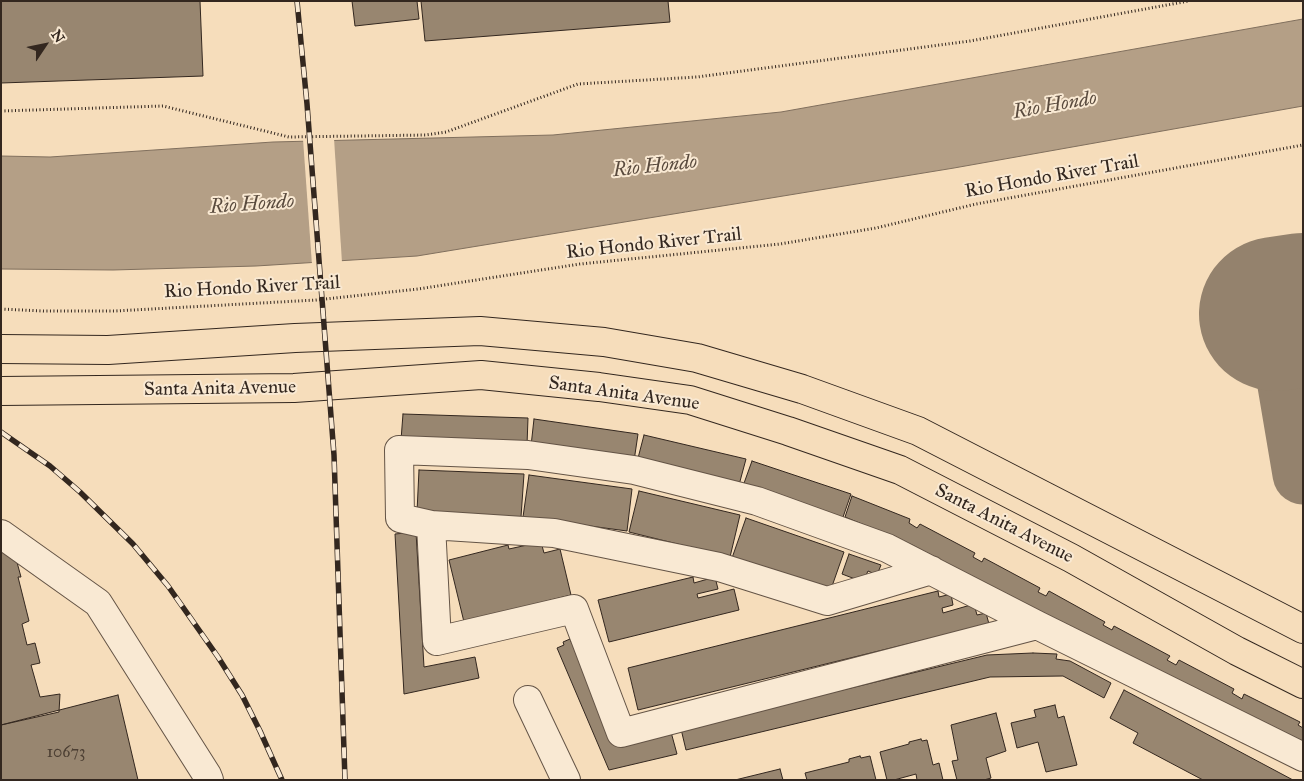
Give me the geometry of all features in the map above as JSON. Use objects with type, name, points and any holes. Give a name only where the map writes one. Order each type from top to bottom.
[{"type":"main road","points":[[1,349],[108,350],[295,338],[480,331],[604,342],[697,358],[802,389],[918,431],[1303,629]]},
{"type":"main road","name":"Santa Anita Avenue","points":[[1,391],[294,388],[481,375],[599,387],[690,400],[788,431],[900,470],[1072,558],[1237,651],[1303,684]]},
{"type":"street","points":[[931,570],[826,602],[719,567],[554,533],[431,525],[400,518],[399,450],[528,455],[634,470],[757,501],[887,548],[931,570],[1037,625],[1303,757]]},
{"type":"street","points":[[431,525],[437,640],[574,609],[621,733],[1037,625]]},
{"type":"street","points":[[1,534],[98,603],[207,774],[208,780]]},
{"type":"street","points":[[528,700],[566,780]]},
{"type":"path","points":[[1,111],[163,106],[289,137],[426,135],[446,132],[578,84],[696,77],[970,41],[1190,1]]},
{"type":"path","name":"Rio Hondo River Trail","points":[[1,309],[115,311],[316,300],[418,289],[580,264],[780,244],[876,228],[976,204],[1303,146]]},
{"type":"water","name":"Rio Hondo","points":[[1303,19],[1303,106],[954,168],[417,256],[256,266],[113,270],[1,269],[1,156],[50,157],[273,142],[553,135],[781,112]]},
{"type":"pier","points":[[334,138],[342,263],[312,265],[303,139]]},
{"type":"building","points":[[1,1],[200,1],[203,76],[1,83]]},
{"type":"building","points":[[352,1],[417,1],[419,19],[355,26]]},
{"type":"building","points":[[421,1],[668,1],[670,22],[425,41]]},
{"type":"building","points":[[403,414],[528,418],[527,445],[401,440]]},
{"type":"building","points":[[534,419],[638,434],[634,461],[531,446]]},
{"type":"building","points":[[644,435],[746,459],[739,485],[637,462]]},
{"type":"building","points":[[752,461],[851,494],[842,520],[743,486]]},
{"type":"building","points":[[419,470],[524,474],[521,517],[417,512]]},
{"type":"building","points":[[529,475],[632,489],[627,531],[523,517]]},
{"type":"building","points":[[639,491],[740,515],[730,557],[629,532]]},
{"type":"building","points":[[852,496],[910,519],[909,523],[917,528],[920,524],[975,553],[973,557],[982,562],[984,558],[1040,588],[1038,592],[1046,596],[1049,591],[1105,622],[1103,625],[1112,630],[1114,626],[1170,656],[1167,660],[1176,665],[1179,660],[1234,689],[1232,693],[1242,699],[1244,694],[1300,722],[1298,725],[1303,728],[1303,747],[912,545],[845,517]]},
{"type":"building","points":[[746,518],[844,552],[830,592],[732,558]]},
{"type":"building","points":[[416,532],[424,667],[475,657],[479,678],[404,694],[395,534]]},
{"type":"building","points":[[541,542],[544,553],[560,549],[571,595],[464,622],[449,560],[508,545],[509,549]]},
{"type":"building","points":[[12,544],[21,577],[18,577],[29,621],[22,624],[27,645],[35,643],[40,663],[31,665],[40,697],[60,694],[59,712],[1,725],[1,546]]},
{"type":"building","points":[[849,554],[881,565],[877,575],[868,571],[863,582],[842,574]]},
{"type":"building","points":[[693,577],[694,583],[715,577],[718,589],[697,594],[698,598],[734,589],[739,610],[609,642],[598,600]]},
{"type":"building","points":[[938,591],[939,597],[951,594],[953,605],[942,608],[943,613],[974,604],[977,615],[986,613],[989,624],[638,710],[628,668]]},
{"type":"building","points":[[570,639],[571,642],[577,639],[622,744],[671,732],[677,754],[609,770],[557,648],[564,645],[563,642]]},
{"type":"building","points":[[1057,654],[1056,659],[1070,661],[1111,683],[1104,698],[1063,676],[990,677],[686,750],[681,729],[987,655]]},
{"type":"building","points":[[1124,690],[1293,780],[1203,780],[1133,743],[1138,733],[1110,718]]},
{"type":"building","points":[[118,695],[138,780],[1,780],[1,725]]},
{"type":"building","points":[[1055,705],[1058,718],[1064,716],[1077,765],[1046,772],[1038,742],[1017,748],[1011,723],[1036,717],[1034,710]]},
{"type":"building","points":[[996,713],[1006,751],[986,758],[991,778],[984,780],[957,780],[952,761],[958,760],[951,725]]},
{"type":"building","points":[[921,739],[922,741],[927,740],[933,765],[939,763],[943,780],[917,780],[916,774],[887,780],[880,752]]},
{"type":"building","points":[[860,756],[861,758],[870,756],[876,780],[807,780],[805,773],[849,762],[849,759]]},
{"type":"building","points":[[780,769],[783,780],[735,780]]},
{"type":"taxiway","points":[[1276,314],[1303,474]]},
{"type":"runway","points":[[1276,314],[1303,310]]},
{"type":"railway","points":[[297,1],[307,104],[334,455],[345,780]]},
{"type":"railway","points":[[1,432],[50,466],[80,492],[133,544],[168,586],[242,695],[282,780]]}]
